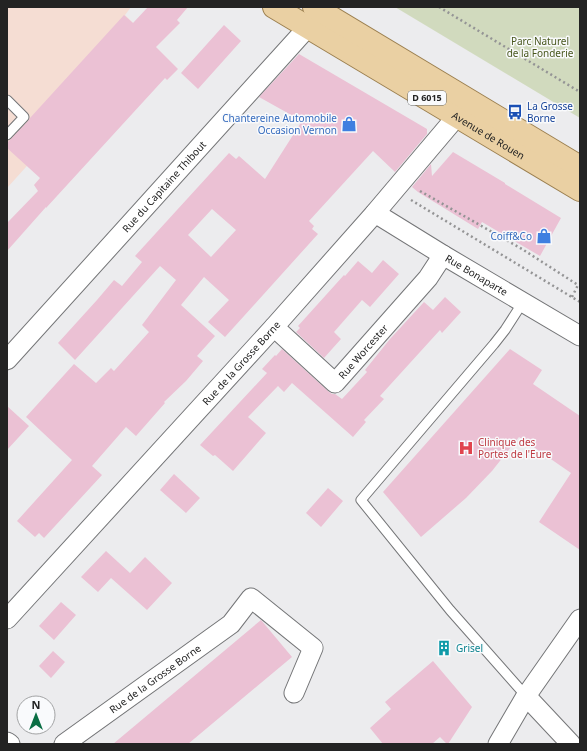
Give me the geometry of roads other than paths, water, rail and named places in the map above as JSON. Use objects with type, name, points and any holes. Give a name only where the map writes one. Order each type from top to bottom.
[{"type":"main road","name":"Avenue de Rouen","points":[[274,7],[313,15],[463,108],[580,190]]},
{"type":"main road","name":"Avenue de Rouen","points":[[463,108],[580,167]]},
{"type":"street","name":"Rue du Capitaine Thibout","points":[[7,360],[313,15]]},
{"type":"street","name":"Rue de la Grosse Borne","points":[[7,619],[274,327],[380,216],[463,108]]},
{"type":"street","name":"Rue Bonaparte","points":[[380,216],[580,336]]},
{"type":"street","name":"Rue Worcester","points":[[274,327],[335,383],[428,278],[443,255]]},
{"type":"street","name":"Rue de la Grosse Borne","points":[[64,744],[231,624],[251,598],[313,648],[294,694]]},
{"type":"street","points":[[498,744],[526,696],[580,619]]},
{"type":"street","points":[[526,696],[571,744]]},
{"type":"lane","points":[[7,100],[24,117],[7,135]]},
{"type":"lane","points":[[523,302],[494,344],[361,500],[450,610],[526,696]]},
{"type":"place","name":"La Grosse Borne","points":[[515,112]]},
{"type":"place","name":"Chantereine Automobile Occasion Vernon","points":[[349,124]]},
{"type":"place","name":"Coiff&Co","points":[[544,236]]},
{"type":"place","name":"Clinique des Portes de l'Eure","points":[[466,448]]},
{"type":"place","name":"Grisel","points":[[444,648]]},
{"type":"park label","name":"Parc Naturel de la Fonderie","points":[[540,46]]}]
